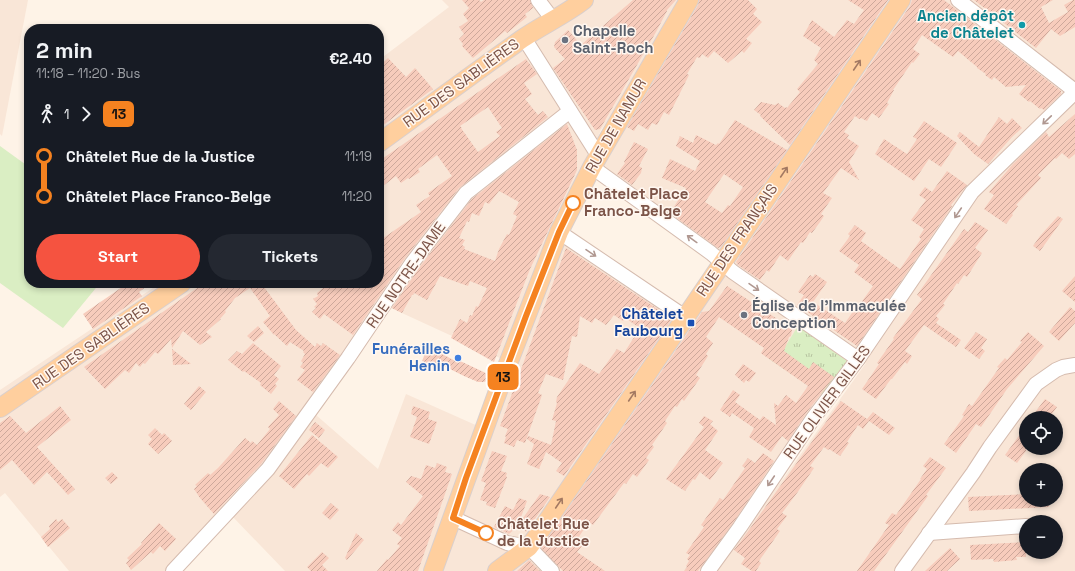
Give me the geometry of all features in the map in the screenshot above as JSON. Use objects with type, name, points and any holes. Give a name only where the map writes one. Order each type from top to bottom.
[{"type":"main road","name":"RUE DES SABLIÈRES","points":[[384,139],[524,38],[584,0]]},
{"type":"main road","name":"RUE DE NAMUR","points":[[433,571],[506,370],[559,232],[595,161],[689,0]]},
{"type":"main road","name":"RUE DES FRANÇAIS","points":[[497,571],[529,547],[901,0]]},
{"type":"main road","name":"RUE DES SABLIÈRES","points":[[0,408],[175,288]]},
{"type":"street","points":[[538,0],[553,20]]},
{"type":"street","points":[[958,0],[1075,92]]},
{"type":"street","points":[[524,38],[570,111],[595,161],[711,253],[722,264],[858,360]]},
{"type":"street","name":"RUE OLIVIER GILLES","points":[[708,571],[740,527],[814,417],[858,360],[972,192],[1075,92]]},
{"type":"street","name":"RUE NOTRE-DAME","points":[[173,571],[268,469],[348,358],[412,263],[466,193],[570,111]]},
{"type":"street","points":[[559,232],[685,317]]},
{"type":"street","points":[[902,571],[1036,384],[1056,370],[1075,365]]},
{"type":"street","points":[[453,518],[507,543],[529,547],[552,571]]},
{"type":"street","points":[[929,533],[1019,527]]},
{"type":"shaded area","points":[[0,0],[28,0],[2,136],[0,134]]},
{"type":"shaded area","points":[[442,0],[689,0],[601,130],[502,359],[391,308],[379,309],[295,435],[169,571],[69,571],[5,493],[0,497],[0,390],[153,288],[384,288],[384,56],[449,7]]},
{"type":"shaded area","points":[[696,0],[893,0],[722,253],[614,178],[601,164]]},
{"type":"shaded area","points":[[899,0],[1075,0],[1075,571],[717,571],[866,363],[726,261]]},
{"type":"shaded area","points":[[565,241],[690,318],[723,271],[860,363],[849,382],[708,571],[285,571],[232,516],[316,415],[378,469],[406,394],[489,431]]},
{"type":"green space","points":[[0,146],[24,163],[24,288],[96,288],[63,328],[0,283]]},
{"type":"green space","points":[[798,326],[847,361],[823,395],[769,359],[776,349],[783,350]]},
{"type":"building","points":[[462,0],[479,0],[481,2],[484,0],[530,0],[533,8],[525,14],[527,17],[507,33],[505,31],[473,58],[462,46],[463,44],[459,39],[464,34],[459,27],[468,21],[463,14],[469,8]]},
{"type":"building","points":[[633,0],[676,0],[667,10],[656,32],[600,129],[595,130],[553,68],[565,59],[554,47],[555,42],[568,30],[581,45]]},
{"type":"building","points":[[699,0],[748,0],[757,9],[753,14],[762,22],[746,39],[752,43],[744,53],[742,51],[728,63],[714,51],[708,58],[702,54],[700,58],[697,57],[687,74],[689,75],[669,115],[664,112],[657,125],[652,123],[648,130],[638,124],[634,131],[627,127],[698,5]]},
{"type":"building","points":[[848,0],[888,0],[790,145],[760,116],[761,115],[754,110],[761,102],[775,105],[778,103],[787,108],[800,92],[797,89],[818,64],[814,60],[821,48],[803,36],[812,20],[834,37],[847,20],[854,24],[864,10]]},
{"type":"building","points":[[912,0],[944,0],[1061,91],[1061,94],[1044,110],[1041,108],[1040,109],[1019,94],[1026,85],[1006,87],[994,77],[992,80],[985,75],[986,74],[958,51],[953,57],[922,35],[913,49],[920,54],[913,63],[912,62],[893,90],[887,103],[889,104],[879,118],[872,113],[867,121],[861,118],[859,119],[855,116],[844,132],[849,135],[847,138],[859,146],[849,162],[859,180],[841,168],[823,193],[832,198],[821,214],[824,216],[820,222],[812,233],[810,232],[803,243],[801,242],[788,261],[780,255],[769,272],[767,270],[760,280],[736,262],[910,6]]},
{"type":"building","points":[[974,0],[1053,0],[1041,7],[1049,23],[1068,12],[1064,5],[1075,0],[1075,27],[1060,36],[1051,29],[1036,48]]},
{"type":"building","points":[[388,58],[406,77],[415,68],[433,89],[384,124],[384,62]]},
{"type":"building","points":[[526,59],[537,74],[524,83],[532,94],[525,99],[538,115],[543,111],[548,117],[459,188],[405,258],[353,335],[324,314],[320,319],[312,312],[316,308],[314,307],[317,304],[313,299],[318,296],[317,293],[323,288],[384,288],[384,238],[421,212],[416,205],[430,196],[428,193],[452,176],[437,155],[418,169],[420,172],[409,179],[408,178],[401,183],[396,176],[384,185],[384,158]],"holes":[[[488,107],[502,128],[496,132],[500,136],[478,152],[460,126]]]},
{"type":"building","points":[[1075,114],[1075,154],[1069,159],[1062,153],[1038,175],[1041,178],[1016,205],[1018,206],[1006,224],[984,209],[994,195],[989,192],[1013,164],[1046,132],[1049,137]]},
{"type":"building","points":[[999,117],[1007,124],[1012,118],[1022,128],[988,164],[974,154],[957,136],[960,132],[979,147]]},
{"type":"building","points":[[735,120],[787,150],[721,247],[718,248],[670,213],[686,188],[662,178],[670,159],[695,171],[700,161],[676,146],[680,136],[693,143],[696,135],[716,145],[718,143],[719,144]],"holes":[[[724,174],[743,187],[730,206],[728,205],[722,213],[705,202]]]},
{"type":"building","points":[[924,121],[957,143],[941,167],[929,159],[914,181],[875,154],[884,139],[907,154],[917,139],[913,137]]},
{"type":"building","points":[[567,124],[577,150],[577,170],[530,269],[494,362],[451,338],[460,319],[467,323],[476,306],[478,307],[487,288],[470,281],[468,286],[440,276],[427,300],[414,293],[402,313],[392,308],[419,268],[472,199]],"holes":[[[499,191],[519,202],[513,214],[517,216],[509,235],[507,234],[499,249],[495,261],[464,249],[465,247],[462,245],[465,240],[459,238],[467,221],[469,222],[472,213],[479,216],[485,202],[489,204]]]},
{"type":"building","points":[[634,142],[648,149],[639,166],[642,168],[641,173],[632,185],[617,174],[625,163],[624,162]]},
{"type":"building","points":[[947,171],[967,185],[951,205],[952,206],[857,346],[797,305],[804,295],[798,292],[810,275],[813,277],[815,274],[827,282],[813,302],[845,323],[873,286],[854,272],[859,265],[839,251],[850,236],[848,234],[855,225],[866,233],[861,241],[900,269],[921,239],[919,237],[924,229],[911,220],[926,200],[919,195],[925,187],[932,192]]},
{"type":"building","points":[[1058,216],[1063,219],[1040,251],[1033,246]]},
{"type":"building","points":[[975,222],[988,230],[975,248],[982,253],[967,277],[964,275],[958,284],[957,283],[943,304],[945,305],[936,316],[939,319],[936,323],[961,340],[956,347],[924,325],[905,351],[912,356],[907,364],[905,362],[876,399],[862,389],[879,364],[877,363],[894,339],[893,338],[922,299],[917,295],[964,229],[968,232]]},
{"type":"building","points":[[566,248],[672,319],[564,476],[556,471],[562,463],[546,452],[539,469],[527,464],[534,444],[527,439],[528,436],[551,445],[556,421],[552,420],[557,403],[557,397],[580,363],[599,374],[617,349],[624,353],[640,328],[625,318],[623,321],[614,315],[606,325],[595,318],[592,323],[580,316],[577,337],[572,336],[563,380],[546,374],[538,393],[542,395],[525,443],[517,440],[514,447],[504,443],[508,429],[500,426]]},
{"type":"building","points":[[1075,276],[1075,302],[1062,291]]},
{"type":"building","points":[[727,286],[792,330],[791,336],[789,337],[784,351],[809,369],[813,362],[834,377],[807,412],[788,441],[782,436],[771,452],[749,437],[754,428],[732,413],[730,417],[720,410],[733,390],[740,395],[735,402],[760,420],[763,416],[776,425],[774,403],[778,406],[786,395],[796,403],[808,386],[762,354],[761,353],[764,348],[719,317],[706,337],[713,343],[706,354],[708,356],[696,375],[700,378],[684,401],[682,399],[677,407],[675,406],[665,421],[667,423],[652,445],[654,447],[646,458],[649,460],[637,477],[633,474],[626,484],[624,483],[593,525],[589,522],[576,541],[582,546],[577,552],[605,571],[563,571],[541,548],[702,312],[709,311]]},
{"type":"building","points":[[121,288],[144,288],[139,292],[142,296],[93,329],[83,314]]},
{"type":"building","points":[[197,288],[250,288],[235,298],[221,319],[206,332],[212,337],[200,345],[183,331],[172,348],[171,339],[158,354],[155,352],[145,364],[143,363],[140,367],[136,363],[129,373],[125,370],[105,389],[84,367]]},
{"type":"building","points":[[250,288],[265,288],[296,330],[315,347],[317,343],[321,346],[323,343],[340,355],[313,392],[297,380],[305,370],[300,367],[303,363],[301,361],[305,354],[303,352],[304,351],[290,342],[287,346],[274,335],[263,322],[270,316]]},
{"type":"building","points":[[1070,307],[1075,311],[1075,323],[1059,341],[1049,332]]},
{"type":"building","points":[[258,326],[264,333],[254,342],[247,336]]},
{"type":"building","points":[[976,332],[987,339],[981,348],[985,351],[979,359],[964,348]]},
{"type":"building","points":[[1028,332],[1044,346],[1007,389],[981,427],[976,424],[956,453],[944,444],[964,416],[962,415],[969,404],[972,406],[999,368],[997,367],[1005,358],[1007,360]]},
{"type":"building","points":[[253,343],[281,366],[274,375],[279,379],[275,384],[277,386],[271,394],[260,385],[261,383],[244,371],[243,372],[228,360],[237,351],[242,354]]},
{"type":"building","points":[[426,345],[457,362],[458,360],[490,375],[488,381],[478,382],[442,365],[439,370],[422,361],[425,354],[422,352]]},
{"type":"building","points":[[172,349],[191,364],[173,365]]},
{"type":"building","points":[[743,364],[756,373],[749,382],[746,380],[744,383],[735,375]]},
{"type":"building","points":[[199,386],[206,392],[191,410],[184,404]]},
{"type":"building","points":[[1045,399],[1057,407],[1054,411],[1036,411]]},
{"type":"building","points":[[279,401],[296,416],[261,464],[214,514],[194,489],[197,486],[195,485],[208,473],[210,475],[218,468],[245,438],[251,443],[252,441],[257,445],[270,429],[268,427],[279,415],[273,409]]},
{"type":"building","points":[[841,401],[867,419],[873,412],[895,428],[889,435],[869,421],[863,429],[858,425],[847,442],[849,443],[840,456],[824,447],[810,466],[814,468],[782,513],[787,516],[777,529],[780,531],[759,561],[761,563],[756,571],[752,571],[741,564],[745,558],[734,550]]},
{"type":"building","points":[[60,406],[71,420],[37,447],[75,489],[68,495],[47,472],[34,485],[12,460],[0,470],[0,423],[10,416],[26,433]]},
{"type":"building","points":[[413,406],[430,412],[428,419],[437,422],[429,444],[410,437],[417,417],[411,414]]},
{"type":"building","points":[[704,416],[713,421],[710,424],[718,431],[705,450],[723,463],[710,480],[700,472],[685,491],[666,479],[704,427],[699,423]]},
{"type":"building","points":[[315,422],[325,430],[319,438],[309,430]]},
{"type":"building","points":[[155,428],[162,435],[164,433],[172,441],[158,454],[148,444],[152,439],[148,435]]},
{"type":"building","points":[[312,435],[338,457],[328,468],[321,463],[309,476],[307,474],[294,489],[279,476]]},
{"type":"building","points":[[1019,436],[1019,455],[1023,455],[1017,463],[1005,455]]},
{"type":"building","points":[[492,451],[507,456],[501,471],[507,473],[507,477],[495,508],[486,505],[487,502],[480,500],[486,483],[481,481]]},
{"type":"building","points":[[763,453],[774,461],[735,520],[698,571],[684,571],[689,561],[687,559],[690,555],[686,553],[704,527],[701,525],[720,498],[723,500],[745,468],[742,466],[748,458],[755,463]]},
{"type":"building","points":[[930,457],[946,468],[926,495],[928,496],[874,571],[857,571],[889,525],[885,523],[892,513],[896,515],[921,479],[927,469],[923,466]]},
{"type":"building","points":[[437,463],[447,467],[445,472],[452,474],[418,571],[377,571],[400,546],[397,544],[402,538],[392,530],[398,522],[401,525],[423,496],[406,482],[411,476],[421,479],[426,465],[435,468]]},
{"type":"building","points":[[112,472],[118,478],[111,484],[105,478]]},
{"type":"building","points":[[540,494],[550,497],[526,532],[519,525],[509,534],[494,527],[505,506],[513,510],[519,498],[527,501],[521,517],[523,518]]},
{"type":"building","points":[[1019,494],[1019,507],[1049,507],[969,511],[968,497]]},
{"type":"building","points":[[331,503],[339,510],[330,520],[322,513]]},
{"type":"building","points":[[56,519],[58,522],[62,519],[70,528],[48,547],[41,537],[50,529],[49,526]]},
{"type":"building","points":[[159,523],[176,539],[165,551],[160,546],[153,554],[151,552],[131,570],[126,563],[129,560],[127,558],[142,544],[141,543]]},
{"type":"building","points":[[356,533],[364,540],[347,560],[345,558]]},
{"type":"building","points":[[1019,542],[1019,557],[1016,557],[1017,560],[994,562],[993,559],[971,560],[970,545]]},
{"type":"building","points":[[950,548],[960,559],[947,571],[925,571]]},
{"type":"building","points":[[322,552],[329,558],[322,565],[328,571],[311,571],[307,567]]},
{"type":"building","points":[[529,560],[540,571],[517,571]]},
{"type":"bus line","name":"13","points":[[486,533],[453,518],[466,478],[541,276],[573,203]]},
{"type":"place","name":"Ancien dépôt de Châtelet","points":[[1022,25]]},
{"type":"place","name":"Chapelle Saint-Roch","points":[[565,40]]},
{"type":"place","name":"Châtelet Place Franco-Belge","points":[[573,203]]},
{"type":"place","name":"Église de l'Immaculée Conception","points":[[744,315]]},
{"type":"place","name":"Châtelet Faubourg","points":[[691,323]]},
{"type":"place","name":"Funérailles Henin","points":[[458,358]]},
{"type":"place","name":"Châtelet Rue de la Justice","points":[[486,533]]}]
